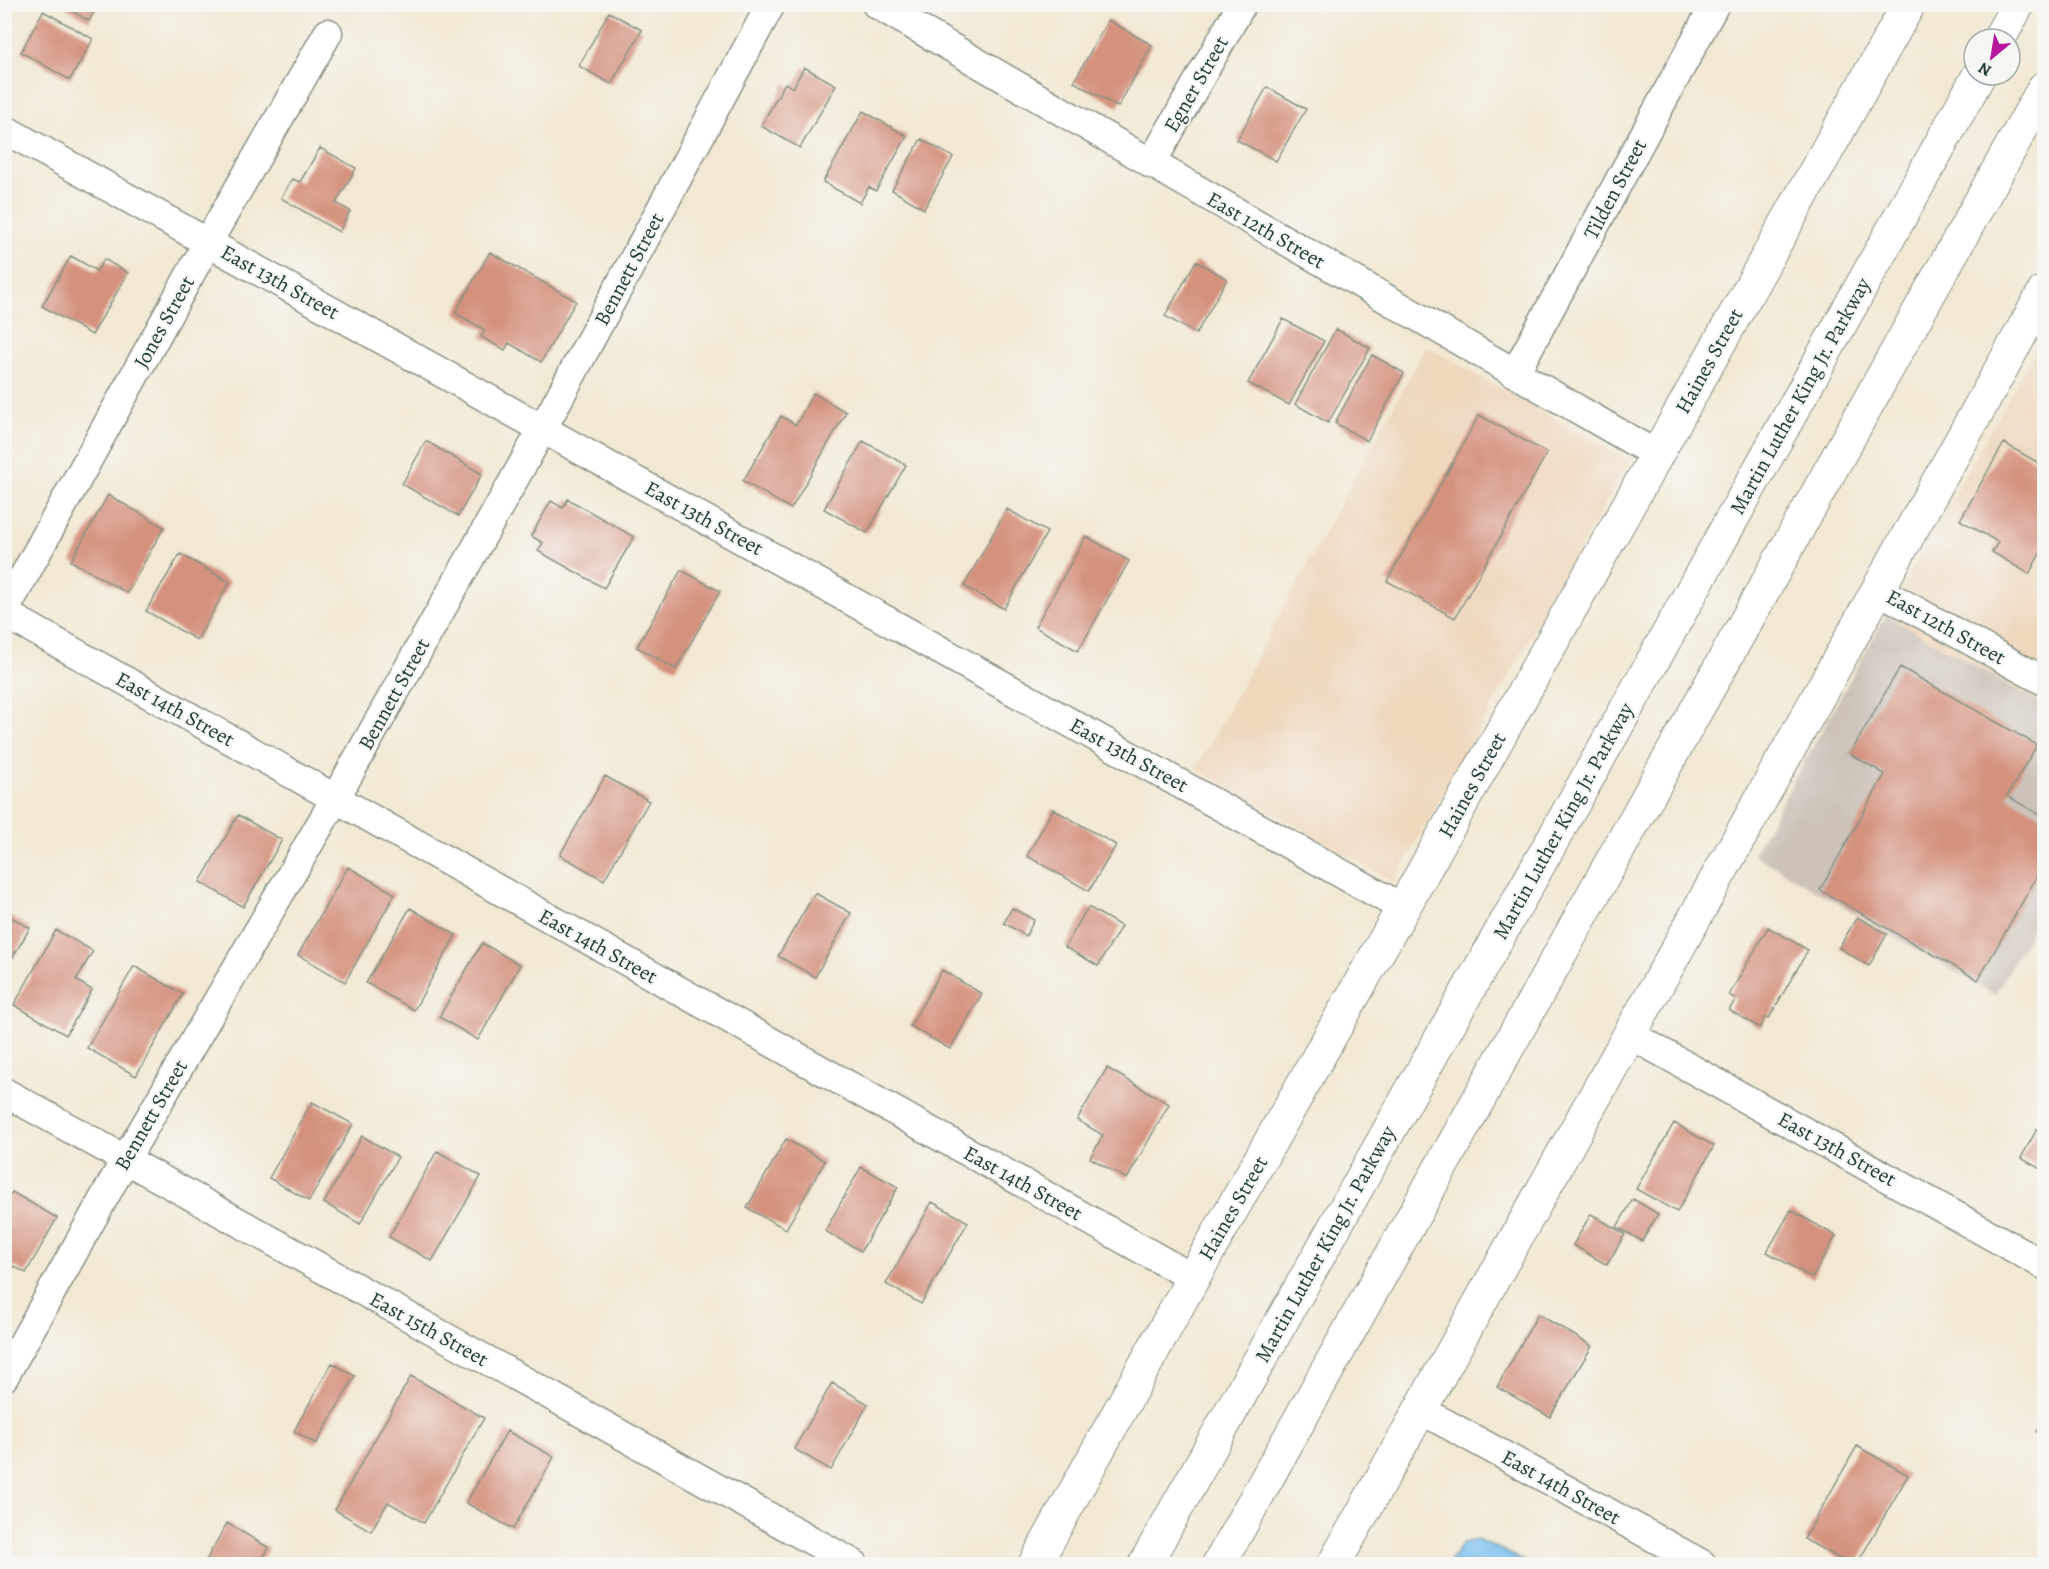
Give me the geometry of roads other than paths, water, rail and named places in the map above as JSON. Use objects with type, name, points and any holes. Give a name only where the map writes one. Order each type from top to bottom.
[{"type":"main road","name":"Haines Street","points":[[1035,1564],[1193,1278],[1909,4]]},
{"type":"main road","points":[[2006,27],[2018,4]]},
{"type":"main road","name":"Martin Luther King Jr. Parkway","points":[[1145,1564],[1619,722],[1972,87]]},
{"type":"main road","points":[[1219,1564],[2044,88]]},
{"type":"main road","points":[[1334,1564],[2044,292]]},
{"type":"street","name":"Bennett Street","points":[[4,1377],[125,1160],[335,799],[543,428],[771,4]]},
{"type":"street","name":"East 12th Street","points":[[876,4],[1656,455]]},
{"type":"street","name":"Egner Street","points":[[1151,164],[1242,4]]},
{"type":"street","name":"Tilden Street","points":[[1515,373],[1715,4]]},
{"type":"street","name":"Jones Street","points":[[4,613],[208,242],[327,33]]},
{"type":"street","name":"East 13th Street","points":[[4,129],[1403,908]]},
{"type":"street","name":"East 12th Street","points":[[1878,590],[2044,681]]},
{"type":"street","name":"East 14th Street","points":[[4,613],[1193,1278]]},
{"type":"street","name":"East 13th Street","points":[[1629,1034],[2044,1264]]},
{"type":"street","name":"East 15th Street","points":[[4,1092],[854,1564]]},
{"type":"street","name":"East 14th Street","points":[[1421,1410],[1702,1564]]},
{"type":"water","points":[[1477,1539],[1529,1564],[1449,1564],[1462,1544]]}]
